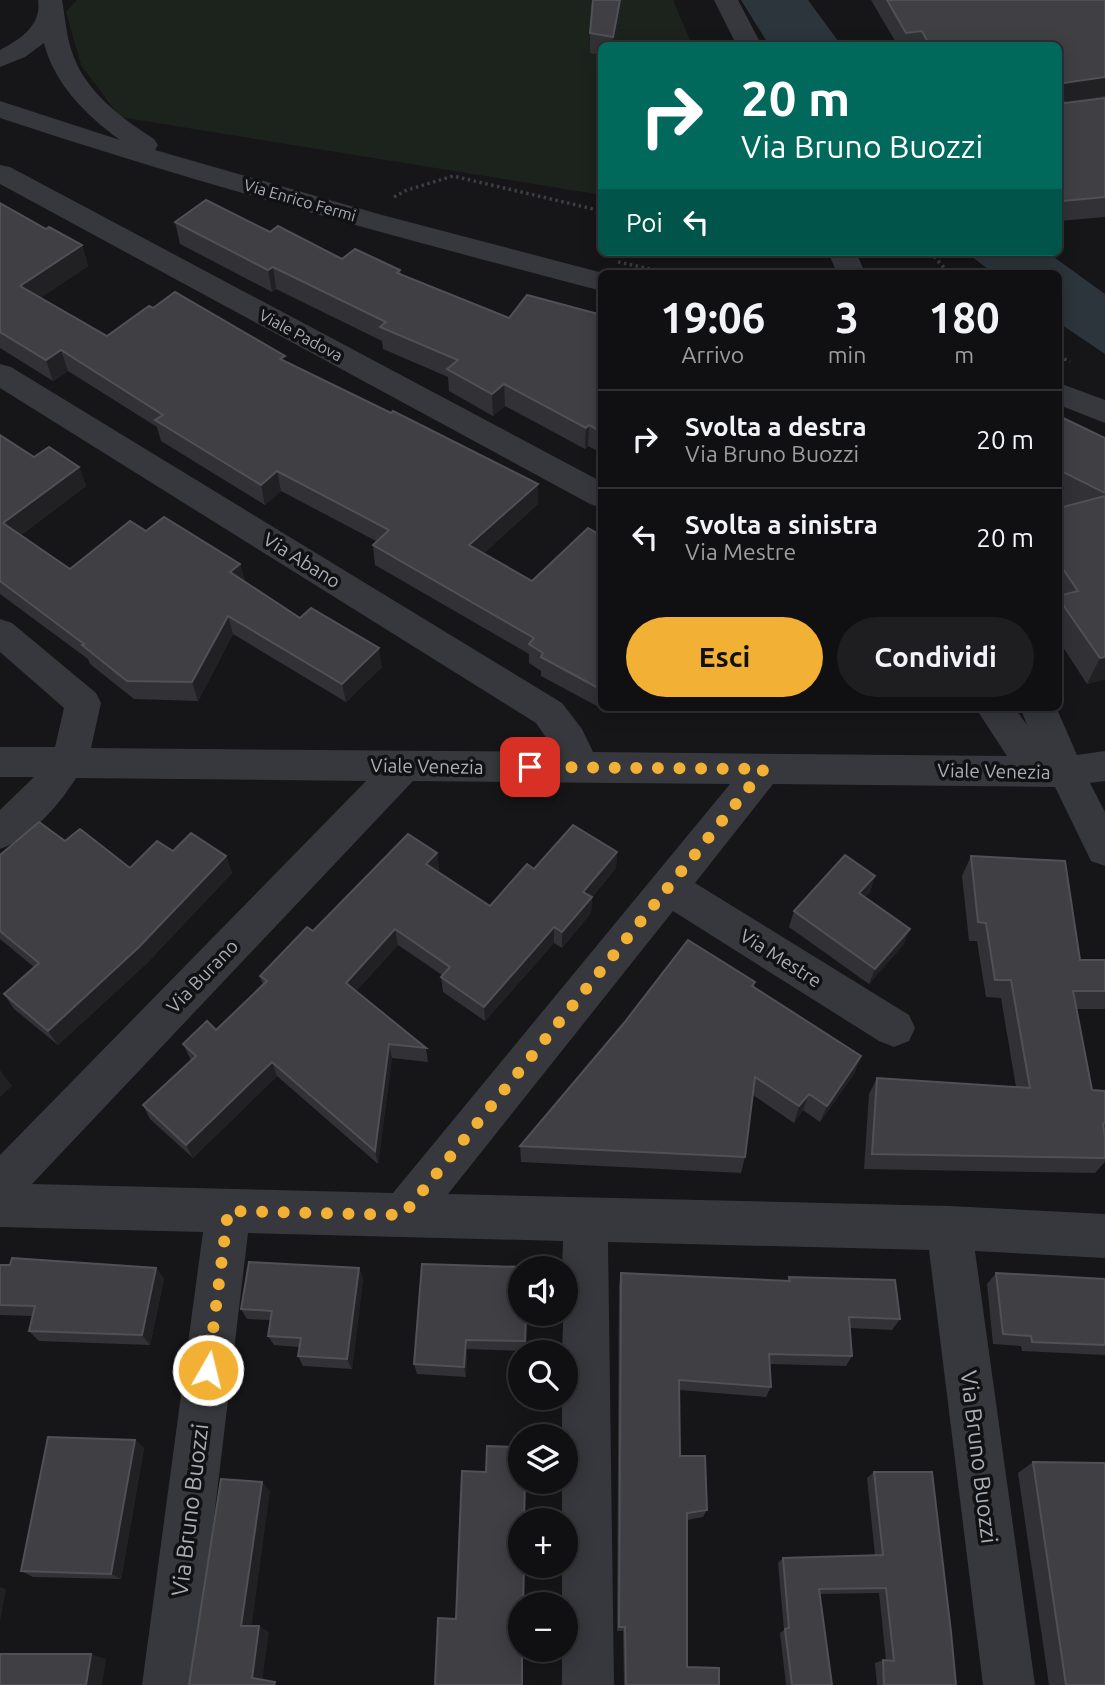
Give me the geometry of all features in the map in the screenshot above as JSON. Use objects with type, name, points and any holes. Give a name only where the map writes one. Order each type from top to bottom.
[{"type":"street","points":[[726,0],[748,42]]},
{"type":"street","points":[[0,52],[17,39],[31,16],[44,4]]},
{"type":"street","points":[[0,59],[42,33],[44,4]]},
{"type":"street","points":[[44,4],[60,53],[74,81],[92,105],[124,132],[170,162]]},
{"type":"street","name":"Via Enrico Fermi","points":[[0,109],[111,146],[372,221],[602,270]]},
{"type":"street","points":[[0,134],[111,146]]},
{"type":"street","name":"Viale Padova","points":[[0,173],[598,494]]},
{"type":"street","name":"Via Abano","points":[[0,374],[549,713],[569,739],[581,768]]},
{"type":"street","points":[[1062,394],[1105,412]]},
{"type":"street","points":[[0,632],[83,703],[81,729],[68,763],[42,798],[0,832]]},
{"type":"street","points":[[996,711],[1011,729],[1025,754],[1066,772]]},
{"type":"street","points":[[1040,711],[1066,772],[1105,850]]},
{"type":"street","name":"Viale Venezia","points":[[0,762],[1066,772],[1105,766]]},
{"type":"street","name":"Via Burano","points":[[0,1186],[404,766]]},
{"type":"street","points":[[403,1215],[764,769]]},
{"type":"street","name":"Via Mestre","points":[[668,887],[894,1028]]},
{"type":"street","points":[[0,1205],[949,1228],[1105,1236]]},
{"type":"street","name":"Via Bruno Buozzi","points":[[168,1685],[228,1211]]},
{"type":"street","points":[[585,1219],[587,1685]]},
{"type":"street","name":"Via Bruno Buozzi","points":[[949,1228],[1009,1685]]},
{"type":"path","points":[[372,221],[399,193],[453,176],[598,210]]},
{"type":"path","points":[[934,256],[946,270]]},
{"type":"shaded area","points":[[77,0],[673,0],[691,42],[598,42],[598,194],[120,117],[81,65],[66,12]]},
{"type":"shaded area","points":[[741,0],[808,0],[839,42],[767,42]]},
{"type":"shaded area","points":[[971,256],[1053,256],[1105,294],[1105,354],[1062,325],[1062,270],[989,270]]},
{"type":"building","points":[[593,0],[620,0],[613,37],[590,33]]},
{"type":"building","points":[[887,0],[1105,0],[1105,77],[1063,83],[1062,101],[1062,42],[928,42],[922,31],[906,33]]},
{"type":"building","points":[[1105,98],[1105,197],[1063,201],[1062,101],[1065,103]]},
{"type":"building","points":[[206,200],[270,232],[278,226],[342,259],[355,249],[400,270],[397,273],[509,318],[527,295],[598,314],[598,430],[589,425],[586,428],[504,384],[492,394],[447,369],[458,360],[380,327],[386,322],[273,267],[268,270],[175,222]]},
{"type":"building","points":[[0,203],[46,229],[49,227],[82,245],[20,286],[107,336],[149,306],[153,308],[175,292],[285,356],[280,359],[391,413],[393,411],[538,484],[469,545],[532,581],[588,528],[598,534],[598,688],[541,657],[543,653],[529,644],[534,638],[373,545],[389,530],[277,471],[261,485],[155,420],[163,415],[61,350],[46,360],[0,332]]},
{"type":"building","points":[[1062,417],[1105,438],[1105,493],[1062,472]]},
{"type":"building","points":[[0,435],[34,457],[49,447],[79,467],[3,523],[70,569],[130,521],[146,531],[164,517],[240,564],[230,572],[300,618],[311,608],[379,648],[342,684],[228,616],[192,682],[127,681],[82,645],[84,644],[0,581]]},
{"type":"building","points":[[1105,496],[1105,657],[1100,658],[1062,603],[1062,595],[1078,591],[1062,567],[1062,507]]},
{"type":"building","points":[[39,822],[65,841],[80,829],[130,868],[157,841],[173,851],[191,833],[226,856],[139,947],[48,1031],[4,994],[39,963],[0,931],[0,855]]},
{"type":"building","points":[[573,825],[617,852],[583,892],[592,897],[562,932],[554,927],[484,1007],[441,977],[450,967],[395,929],[346,983],[426,1048],[389,1044],[375,1151],[272,1062],[186,1145],[143,1105],[196,1056],[183,1044],[207,1021],[216,1030],[267,981],[260,976],[307,927],[313,931],[408,834],[437,853],[426,864],[490,906],[527,864],[534,869]]},
{"type":"building","points":[[845,855],[875,876],[859,893],[910,929],[875,969],[794,911]]},
{"type":"building","points":[[971,856],[1065,861],[1080,960],[1105,960],[1105,991],[1073,991],[1092,1090],[1105,1091],[1105,1158],[872,1154],[877,1078],[1030,1088],[1011,980],[995,980],[986,923],[978,922]]},
{"type":"building","points":[[688,940],[755,982],[752,986],[861,1056],[827,1106],[809,1094],[799,1106],[755,1077],[745,1157],[520,1146],[624,1023]]},
{"type":"building","points":[[12,1258],[156,1268],[142,1335],[29,1331],[35,1306],[0,1305],[0,1265],[10,1265]]},
{"type":"building","points":[[249,1262],[359,1268],[347,1359],[298,1356],[301,1338],[268,1336],[272,1311],[241,1309]]},
{"type":"building","points":[[422,1264],[508,1267],[508,1326],[526,1326],[525,1340],[466,1340],[464,1367],[414,1364]]},
{"type":"building","points":[[621,1273],[790,1281],[789,1277],[895,1280],[900,1319],[849,1317],[852,1356],[769,1354],[771,1387],[679,1380],[680,1456],[705,1456],[707,1510],[687,1513],[687,1667],[719,1668],[719,1685],[626,1685],[625,1627],[619,1627]]},
{"type":"building","points":[[996,1273],[1105,1279],[1105,1345],[1032,1342],[1031,1336],[1003,1334]]},
{"type":"building","points":[[48,1437],[135,1440],[111,1574],[21,1571]]},
{"type":"building","points":[[487,1446],[508,1447],[508,1494],[525,1494],[524,1508],[508,1508],[508,1578],[524,1578],[523,1592],[508,1592],[508,1662],[522,1662],[522,1685],[435,1685],[438,1618],[456,1619],[462,1471],[486,1472]]},
{"type":"building","points":[[1033,1462],[1105,1463],[1105,1685],[1066,1685]]},
{"type":"building","points":[[874,1472],[932,1472],[956,1685],[884,1685],[883,1660],[894,1661],[886,1588],[819,1589],[832,1685],[792,1685],[785,1629],[789,1628],[783,1558],[883,1555]]},
{"type":"building","points":[[221,1479],[262,1482],[241,1626],[259,1626],[252,1678],[275,1682],[274,1685],[189,1685]]},
{"type":"building","points":[[0,1654],[91,1654],[86,1685],[0,1685]]},
{"type":"route","points":[[208,1370],[228,1211],[403,1215],[764,769],[530,767]]}]
